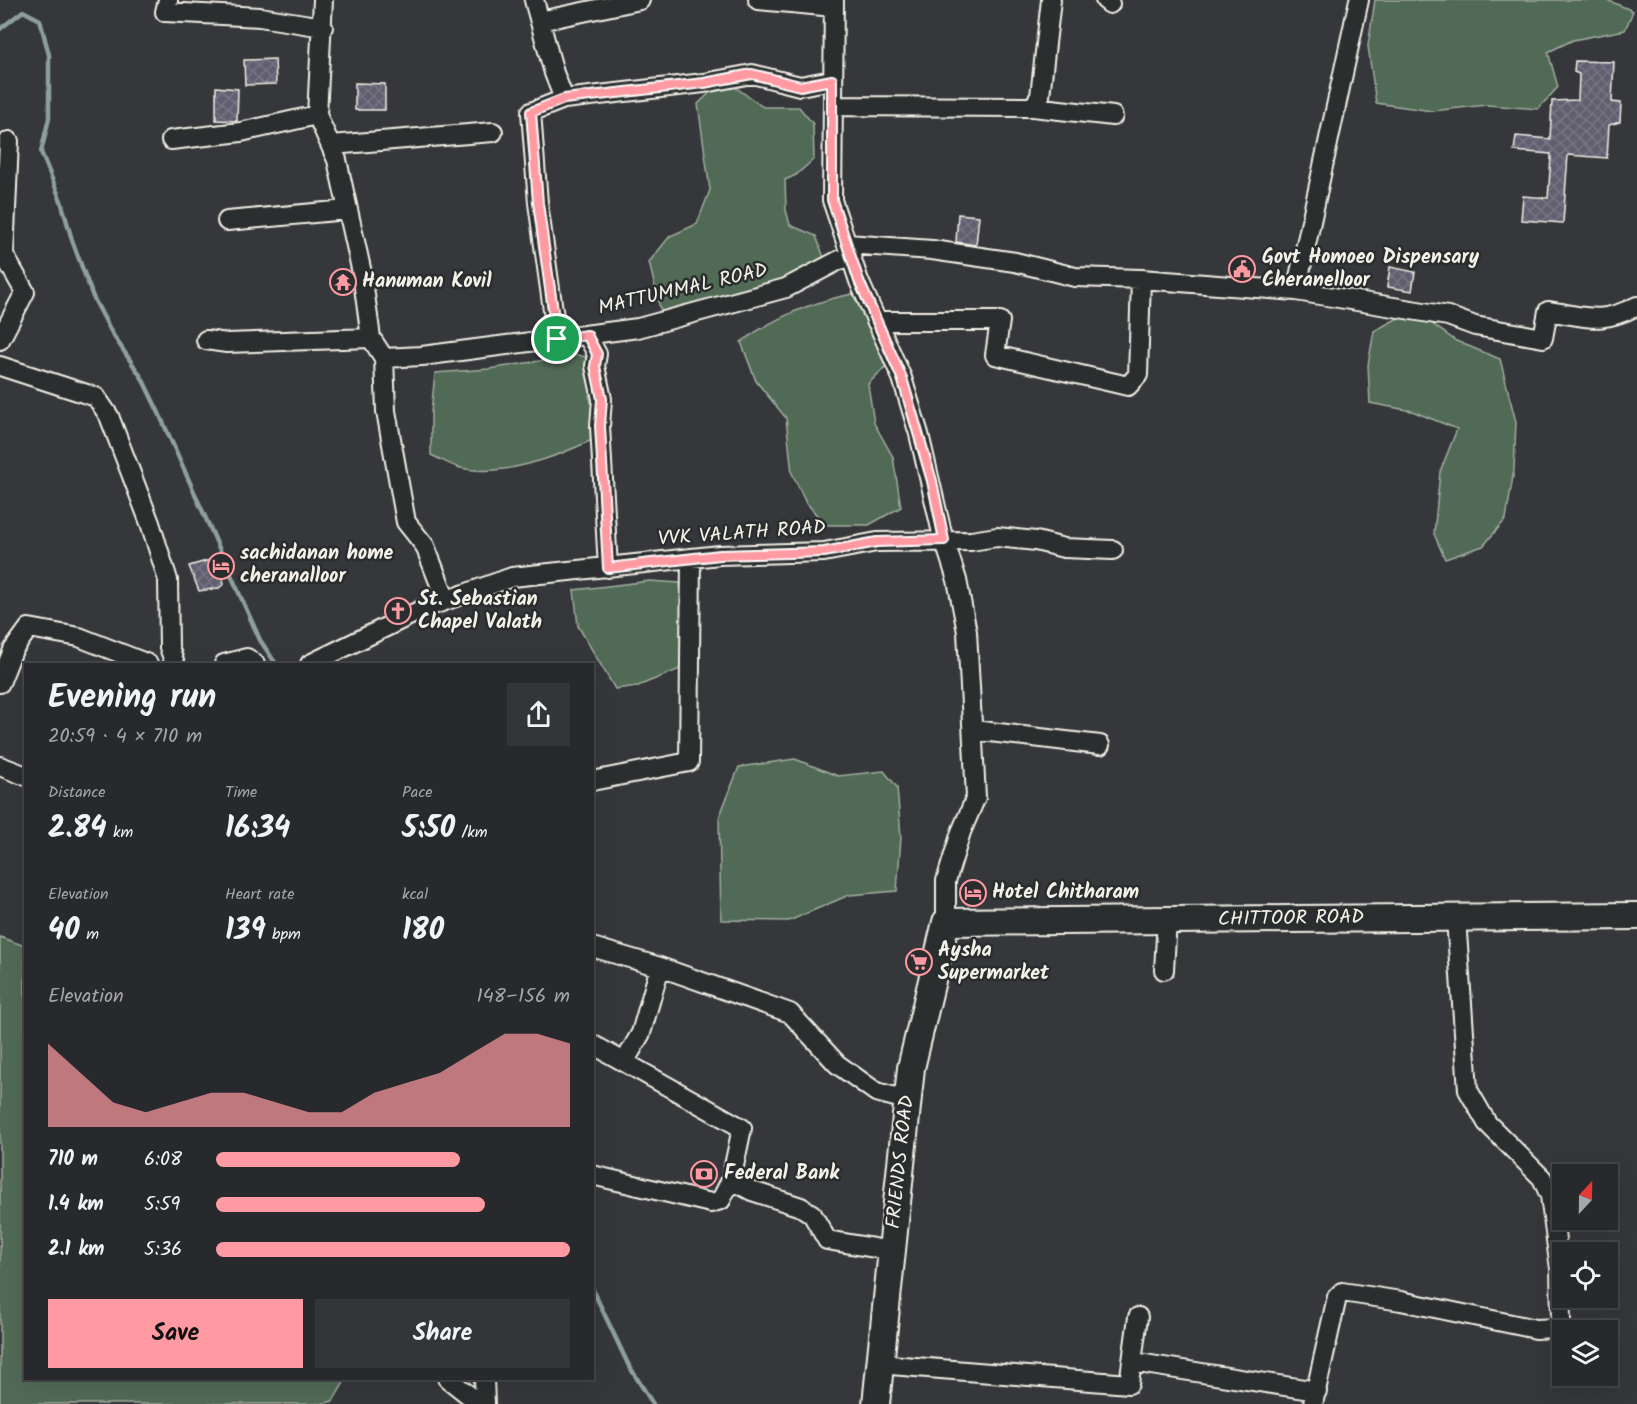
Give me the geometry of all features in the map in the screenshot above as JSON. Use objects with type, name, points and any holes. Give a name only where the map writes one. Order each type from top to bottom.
[{"type":"main road","name":"CHITTOOR ROAD","points":[[946,922],[1637,916]]},
{"type":"main road","name":"FRIENDS ROAD","points":[[876,1404],[878,1364],[910,1068],[946,922]]},
{"type":"street","points":[[168,0],[165,12],[260,17],[323,27]]},
{"type":"street","points":[[323,0],[317,115],[332,145],[362,273],[371,338],[384,358],[386,411],[406,522],[425,546],[446,600]]},
{"type":"street","points":[[534,0],[564,99]]},
{"type":"street","points":[[540,21],[640,0]]},
{"type":"street","points":[[758,0],[834,3],[832,200],[876,321],[902,378],[916,423],[944,540],[957,580],[967,632],[976,797],[961,832],[946,881],[946,922]]},
{"type":"street","points":[[1034,107],[1040,96],[1051,0]]},
{"type":"street","points":[[1296,291],[1359,0]]},
{"type":"street","points":[[557,339],[538,203],[531,112],[564,99],[704,83],[752,74],[800,86],[832,80]]},
{"type":"street","points":[[832,106],[1034,107],[1113,116]]},
{"type":"street","points":[[171,140],[241,132],[317,115]]},
{"type":"street","points":[[332,145],[494,132]]},
{"type":"street","points":[[0,340],[25,292],[4,255],[4,189],[9,141]]},
{"type":"street","points":[[227,221],[347,210]]},
{"type":"street","points":[[849,249],[894,245],[1015,262],[1075,277],[1141,279],[1296,291],[1448,316],[1475,326],[1543,338],[1548,311],[1604,320],[1620,316],[1637,306]]},
{"type":"street","name":"MATTUMMAL ROAD","points":[[384,358],[422,356],[638,328],[786,288],[849,249]]},
{"type":"street","points":[[876,321],[1000,321],[995,355],[1128,386],[1138,375],[1141,279]]},
{"type":"street","points":[[587,335],[597,354],[595,366],[602,399],[600,426],[608,568]]},
{"type":"street","points":[[206,340],[227,343],[371,338]]},
{"type":"street","points":[[0,366],[96,397],[109,416],[150,523],[168,580],[169,647],[175,663]]},
{"type":"street","name":"VVK VALATH ROAD","points":[[312,663],[425,608],[512,577],[692,558],[824,552],[877,542],[971,541],[996,537],[1036,541],[1064,548],[1113,550]]},
{"type":"street","points":[[594,781],[689,762],[692,558]]},
{"type":"street","points":[[0,683],[13,650],[29,628],[79,638],[145,663]]},
{"type":"street","points":[[228,663],[246,658],[254,663]]},
{"type":"street","points":[[973,730],[1100,745]]},
{"type":"street","points":[[0,766],[24,775]]},
{"type":"street","points":[[1132,1362],[1315,1397],[1337,1296],[1342,1292],[1401,1301],[1536,1329],[1556,1329],[1561,1322],[1560,1269],[1550,1196],[1542,1178],[1487,1123],[1468,1090],[1456,918]]},
{"type":"street","points":[[1164,970],[1167,920]]},
{"type":"street","points":[[594,948],[660,967],[790,1014],[837,1064],[876,1092],[907,1100]]},
{"type":"street","points":[[625,1062],[641,1033],[660,967]]},
{"type":"street","points":[[594,1045],[742,1128],[731,1180],[721,1200],[711,1203],[594,1175]]},
{"type":"street","points":[[731,1180],[752,1191],[801,1207],[812,1214],[827,1240],[892,1251]]},
{"type":"street","points":[[878,1364],[1129,1384],[1138,1317]]},
{"type":"street","points":[[450,1380],[480,1404]]},
{"type":"street","points":[[484,1380],[484,1404]]},
{"type":"green space","points":[[1375,0],[1607,0],[1633,11],[1625,30],[1573,40],[1548,52],[1558,87],[1538,109],[1487,105],[1432,111],[1376,103],[1368,46]]},
{"type":"green space","points":[[724,79],[763,107],[799,107],[813,124],[814,159],[796,175],[785,180],[786,210],[790,225],[816,236],[827,266],[663,321],[649,262],[670,236],[697,224],[710,190],[698,104]]},
{"type":"green space","points":[[864,292],[893,359],[868,384],[874,423],[893,457],[901,507],[869,525],[825,525],[805,501],[792,473],[786,418],[756,381],[741,342],[784,316],[831,299]]},
{"type":"green space","points":[[1413,310],[1456,341],[1500,359],[1516,422],[1514,470],[1506,519],[1483,546],[1445,559],[1434,534],[1440,472],[1457,429],[1412,411],[1370,403],[1368,365],[1374,331]]},
{"type":"green space","points":[[577,355],[591,358],[594,381],[589,396],[600,422],[594,439],[545,459],[491,470],[457,467],[431,455],[431,413],[435,373],[489,369]]},
{"type":"green space","points":[[650,581],[680,583],[691,596],[685,667],[638,686],[615,689],[578,626],[574,590]]},
{"type":"green space","points":[[795,759],[838,776],[884,771],[897,787],[901,837],[897,891],[849,895],[789,921],[721,920],[719,818],[739,767]]},
{"type":"green space","points":[[0,937],[24,946],[24,1380],[345,1380],[333,1401],[321,1404],[0,1404]]},
{"type":"building","points":[[275,59],[276,84],[245,85],[244,60]]},
{"type":"building","points":[[1575,61],[1614,62],[1612,102],[1621,103],[1620,122],[1609,125],[1607,158],[1568,155],[1563,223],[1521,220],[1523,196],[1548,198],[1551,154],[1514,151],[1516,136],[1550,139],[1552,101],[1578,100],[1579,74],[1574,72]]},
{"type":"building","points":[[355,83],[385,84],[385,110],[355,110]]},
{"type":"building","points":[[216,87],[238,89],[237,121],[216,120]]},
{"type":"building","points":[[958,214],[979,216],[976,245],[956,242]]},
{"type":"building","points":[[1390,267],[1415,272],[1412,291],[1387,287]]},
{"type":"building","points":[[217,558],[224,571],[222,573],[224,584],[219,588],[199,591],[189,566]]},
{"type":"waterway","points":[[0,29],[23,11],[40,20],[49,55],[49,118],[41,152],[61,201],[72,240],[93,297],[113,335],[142,378],[260,640],[275,663]]},
{"type":"waterway","points":[[594,1292],[628,1364],[653,1404]]},
{"type":"place","name":"Govt Homoeo Dispensary Cheranelloor","points":[[1242,269]]},
{"type":"place","name":"Hanuman Kovil","points":[[343,282]]},
{"type":"place","name":"sachidanan home cheranalloor","points":[[221,566]]},
{"type":"place","name":"St. Sebastian Chapel Valath","points":[[398,611]]},
{"type":"place","name":"Hotel Chitharam","points":[[973,893]]},
{"type":"place","name":"Aysha Supermarket","points":[[919,962]]},
{"type":"place","name":"Federal Bank","points":[[704,1174]]},
{"type":"route","points":[[752,74],[800,86],[832,80],[832,200],[859,281],[902,378],[932,481],[944,540],[877,542],[824,552],[720,555],[608,568],[600,426],[602,399],[595,366],[597,354],[587,335],[557,339],[538,203],[531,112],[564,99],[623,94],[752,74]]}]
